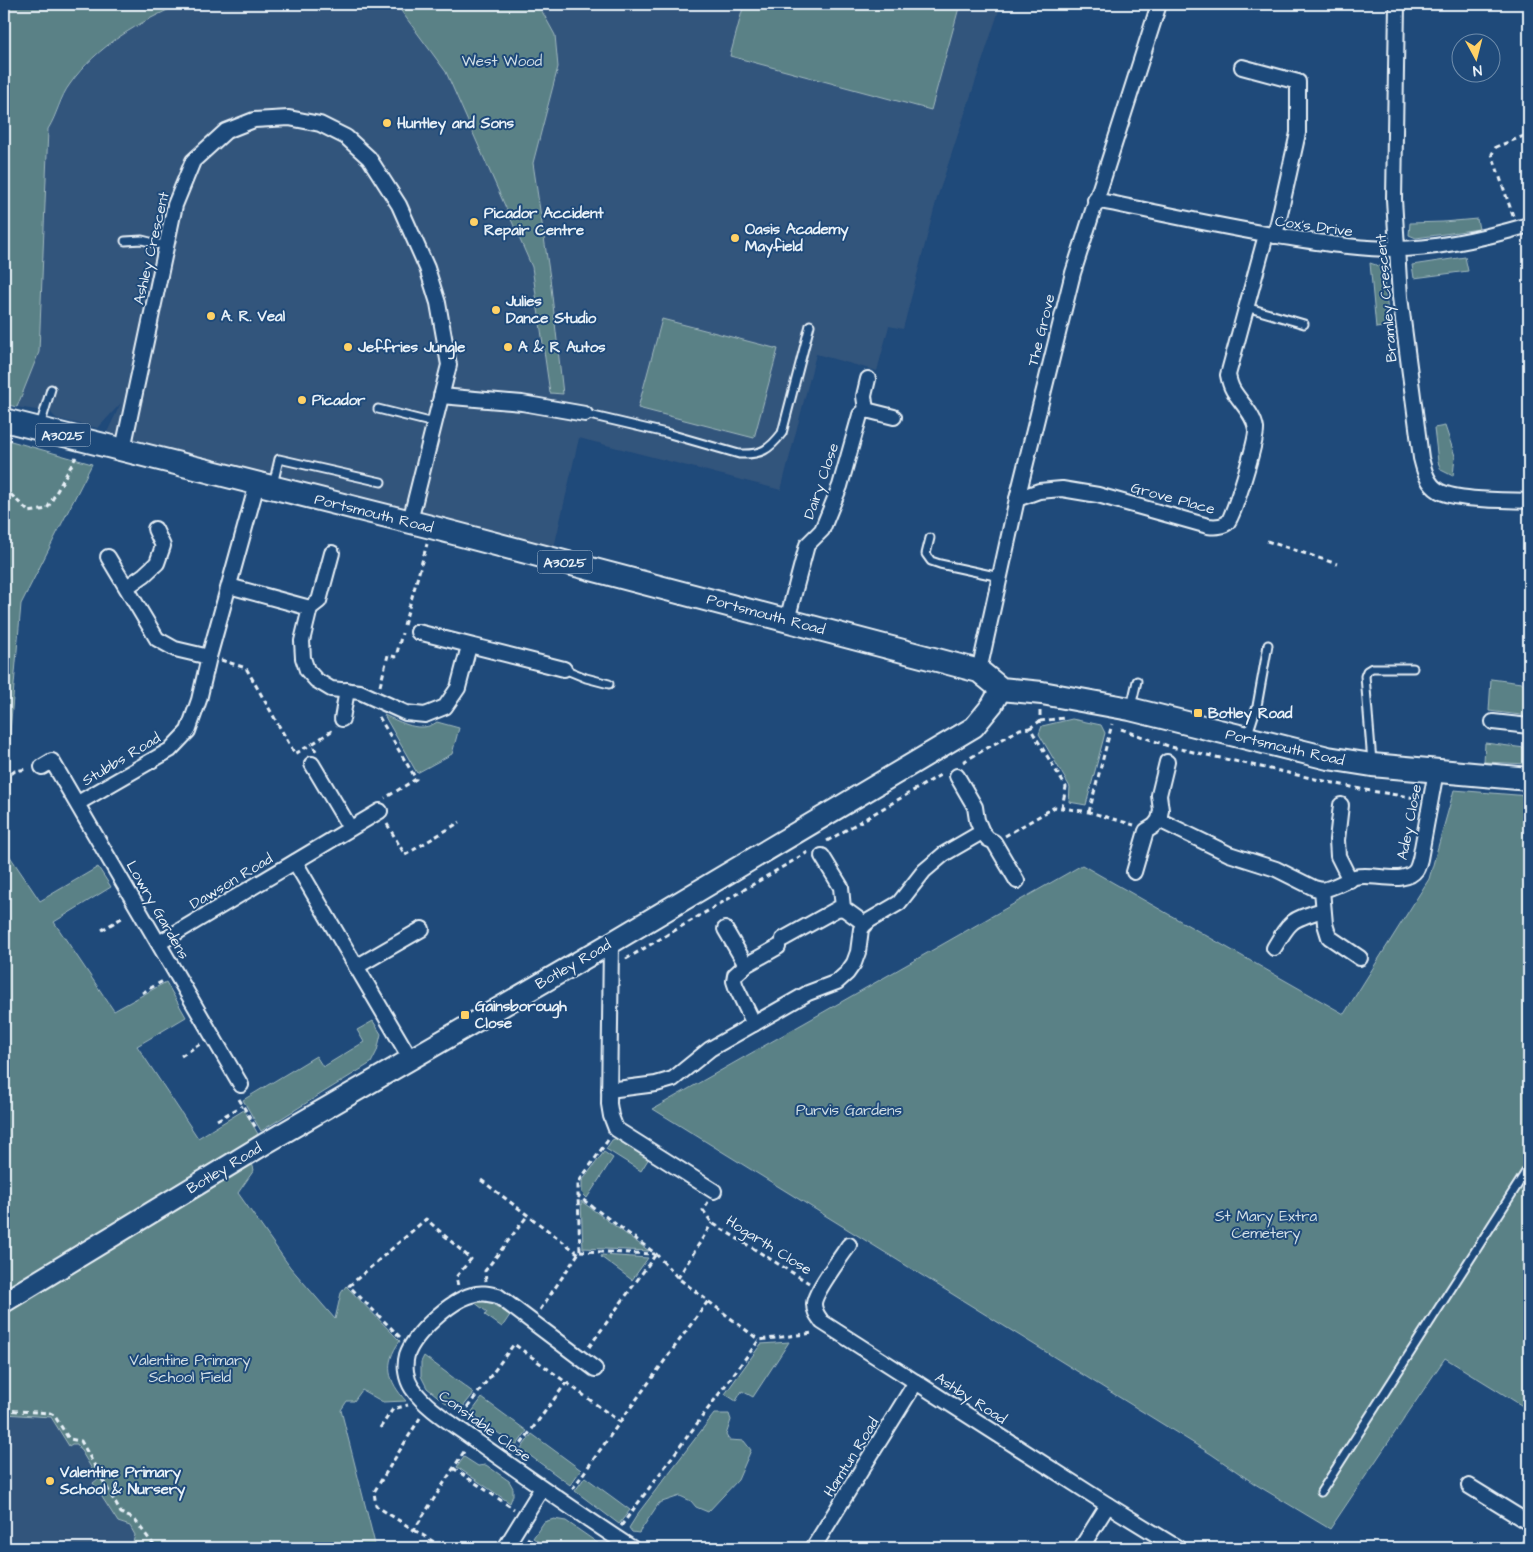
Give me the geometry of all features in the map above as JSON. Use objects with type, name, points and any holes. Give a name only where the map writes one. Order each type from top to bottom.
[{"type":"main road","name":"Portsmouth Road","points":[[4,420],[410,521],[979,670],[1000,688],[1042,693],[1116,716],[1246,739],[1328,758],[1372,765],[1529,779]]},
{"type":"main road","name":"Botley Road","points":[[4,1302],[266,1143],[974,727],[992,705],[1000,688]]},
{"type":"street","name":"The Grove","points":[[979,670],[1017,499],[1071,280],[1159,4]]},
{"type":"street","name":"Bramley Crescent","points":[[1397,4],[1394,199],[1396,249],[1400,297],[1421,458],[1426,478],[1439,491],[1458,497],[1529,501]]},
{"type":"street","name":"Grove Place","points":[[1017,499],[1039,491],[1062,489],[1098,495],[1208,526],[1218,527],[1228,522],[1234,511],[1255,441],[1256,430],[1253,420],[1231,388],[1228,375],[1246,307],[1271,236],[1298,133],[1298,82],[1242,68]]},
{"type":"street","name":"Ashley Crescent","points":[[123,449],[175,205],[193,161],[226,131],[254,120],[289,118],[320,124],[346,137],[369,158],[398,205],[427,268],[438,303],[449,365],[410,521]]},
{"type":"street","name":"Cox's Drive","points":[[1096,200],[1271,236],[1355,248],[1396,249],[1488,237],[1523,227]]},
{"type":"street","name":"Dairy Close","points":[[787,620],[807,546],[822,530],[840,486],[860,415],[866,410],[864,396],[868,379]]},
{"type":"street","points":[[441,396],[522,403],[585,414]]},
{"type":"street","points":[[866,410],[894,417]]},
{"type":"street","name":"Stubbs Road","points":[[78,803],[170,750],[188,731],[199,700],[209,657],[230,586],[265,486]]},
{"type":"street","points":[[127,587],[157,563],[163,546],[155,529]]},
{"type":"street","points":[[332,553],[319,600],[310,608],[302,641],[303,658],[307,670],[316,680],[331,690],[360,692],[406,712],[425,714],[446,707],[458,688],[469,646]]},
{"type":"street","points":[[108,557],[157,640],[175,649],[209,657]]},
{"type":"street","points":[[230,586],[310,608]]},
{"type":"street","points":[[418,632],[564,669]]},
{"type":"street","points":[[342,719],[347,690]]},
{"type":"street","points":[[1493,722],[1529,726]]},
{"type":"street","name":"Lowry Gardens","points":[[42,767],[52,761],[242,1085]]},
{"type":"street","points":[[1134,872],[1146,831],[1159,820],[1161,810],[1159,795],[1168,762]]},
{"type":"street","points":[[312,764],[350,828]]},
{"type":"street","name":"Adey Close","points":[[1322,890],[1331,889],[1356,877],[1374,875],[1401,878],[1409,876],[1416,870],[1420,858],[1436,771]]},
{"type":"street","points":[[957,776],[975,807],[977,820],[982,832],[988,839],[994,842],[1017,881]]},
{"type":"street","points":[[1341,805],[1337,840],[1338,856],[1350,880]]},
{"type":"street","name":"Dawson Road","points":[[159,943],[380,811]]},
{"type":"street","points":[[1159,820],[1230,854],[1276,869],[1314,888],[1322,890],[1324,917],[1329,937],[1360,958]]},
{"type":"street","points":[[609,1090],[656,1084],[673,1079],[710,1049],[808,993],[838,982],[854,963],[858,952],[861,929],[865,924],[899,903],[924,871],[944,854],[982,832]]},
{"type":"street","points":[[822,856],[841,887],[843,908]]},
{"type":"street","name":"Dawson Road","points":[[295,862],[410,1058]]},
{"type":"street","points":[[754,1024],[734,981],[735,975],[746,965],[838,908],[843,908],[865,924]]},
{"type":"street","points":[[1274,948],[1287,926],[1293,920],[1324,917]]},
{"type":"street","points":[[356,966],[422,929]]},
{"type":"street","points":[[725,929],[746,965]]},
{"type":"street","points":[[611,942],[609,1090],[611,1116],[616,1129],[714,1191]]},
{"type":"street","name":"Ashby Road","points":[[849,1245],[814,1302],[816,1314],[822,1322],[1178,1548]]},
{"type":"street","points":[[486,1293],[498,1296],[595,1369]]},
{"type":"street","name":"Constable Close","points":[[486,1293],[473,1294],[461,1299],[444,1310],[420,1335],[411,1348],[405,1367],[411,1387],[426,1403],[454,1426],[632,1548]]},
{"type":"street","name":"Hamtun Road","points":[[813,1548],[916,1382]]},
{"type":"street","points":[[1469,1486],[1529,1523]]},
{"type":"street","points":[[505,1548],[542,1488]]},
{"type":"street","points":[[1081,1548],[1108,1505]]},
{"type":"lane","points":[[125,241],[142,240],[166,246]]},
{"type":"lane","points":[[1246,307],[1304,324]]},
{"type":"lane","points":[[585,414],[666,433],[739,454],[752,455],[763,452],[774,444],[782,433],[810,325]]},
{"type":"lane","points":[[39,429],[51,388]]},
{"type":"lane","points":[[378,409],[434,423]]},
{"type":"lane","points":[[265,486],[278,459],[381,482]]},
{"type":"lane","points":[[930,538],[926,554],[932,561],[1000,577]]},
{"type":"lane","points":[[1246,739],[1257,706],[1268,645]]},
{"type":"lane","points":[[1372,765],[1365,676],[1367,671],[1372,668],[1413,668]]},
{"type":"lane","points":[[564,669],[586,678],[609,684]]},
{"type":"lane","points":[[1116,716],[1137,681]]},
{"type":"lane","points":[[1321,1492],[1529,1167]]},
{"type":"path","points":[[1523,227],[1511,205],[1492,154],[1496,147],[1529,134]]},
{"type":"path","points":[[4,488],[29,512],[47,509],[85,441]]},
{"type":"path","points":[[431,527],[396,657],[388,655],[373,708],[416,779],[375,804],[405,854],[460,822]]},
{"type":"path","points":[[1267,541],[1337,564]]},
{"type":"path","points":[[209,657],[246,668],[295,754],[331,732],[342,719]]},
{"type":"path","points":[[1040,721],[1042,693]]},
{"type":"path","points":[[1062,807],[1066,787],[1030,728],[1040,721],[1072,716]]},
{"type":"path","points":[[1089,812],[1116,716],[1171,747],[1365,790],[1430,800]]},
{"type":"path","points":[[312,744],[318,755],[312,764]]},
{"type":"path","points":[[4,779],[15,771],[42,767]]},
{"type":"path","points":[[994,842],[1055,807],[1089,812],[1132,824],[1146,831]]},
{"type":"path","points":[[102,930],[139,908]]},
{"type":"path","points":[[142,993],[176,973]]},
{"type":"path","points":[[181,1056],[213,1036]]},
{"type":"path","points":[[242,1085],[239,1100],[266,1143]]},
{"type":"path","points":[[217,1120],[242,1106]]},
{"type":"path","points":[[531,1322],[579,1252],[578,1182],[616,1129]]},
{"type":"path","points":[[481,1180],[579,1252],[656,1254]]},
{"type":"path","name":"Hogarth Close","points":[[714,1191],[703,1210],[712,1223],[820,1290]]},
{"type":"path","points":[[578,1196],[656,1254],[678,1278],[759,1340],[832,1330]]},
{"type":"path","points":[[486,1293],[485,1271],[528,1215]]},
{"type":"path","points":[[411,1348],[349,1286],[426,1219],[470,1260],[456,1277],[461,1299]]},
{"type":"path","points":[[678,1278],[712,1223]]},
{"type":"path","points":[[580,1358],[656,1254]]},
{"type":"path","points":[[563,1502],[708,1301]]},
{"type":"path","points":[[614,1536],[759,1340]]},
{"type":"path","points":[[454,1426],[514,1344],[620,1422]]},
{"type":"path","points":[[507,1463],[566,1383]]},
{"type":"path","points":[[380,1428],[393,1409],[426,1403]]},
{"type":"path","points":[[426,1403],[374,1492],[376,1506],[444,1548]]},
{"type":"path","points":[[4,1410],[50,1413],[54,1415],[69,1439],[81,1441],[121,1513],[134,1519],[156,1548]]},
{"type":"path","points":[[414,1530],[472,1438]]},
{"type":"path","points":[[453,1468],[525,1516]]},
{"type":"shaded area","points":[[181,4],[396,4],[446,72],[532,267],[550,393],[563,394],[550,278],[533,163],[558,67],[555,35],[538,4],[1001,4],[937,198],[903,329],[889,326],[877,371],[816,354],[781,490],[579,438],[553,552],[101,445],[121,403],[98,428],[57,419],[50,412],[17,407],[39,352],[48,129],[69,85],[93,58],[122,34],[161,12]]},
{"type":"shaded area","name":"Valentine Primary School & Nursery","points":[[4,1414],[51,1417],[69,1445],[72,1443],[77,1444],[98,1479],[94,1483],[118,1522],[130,1526],[135,1535],[133,1542],[142,1548],[4,1548]]},
{"type":"green space","points":[[4,4],[181,4],[120,36],[93,58],[67,89],[48,129],[39,352],[17,407],[4,404]]},
{"type":"green space","name":"West Wood","points":[[396,4],[538,4],[555,35],[558,67],[533,163],[550,278],[563,394],[550,393],[532,267],[446,72]]},
{"type":"green space","points":[[744,4],[960,4],[931,110],[730,56]]},
{"type":"green space","points":[[1477,219],[1479,229],[1416,238],[1409,235],[1410,223]]},
{"type":"green space","points":[[1465,257],[1468,271],[1414,278],[1412,265]]},
{"type":"green space","points":[[1370,263],[1382,267],[1390,326],[1376,328]]},
{"type":"green space","points":[[662,319],[778,349],[754,438],[638,408]]},
{"type":"green space","points":[[1445,426],[1455,456],[1453,476],[1441,470],[1438,462],[1434,428]]},
{"type":"green space","name":"Valentine Primary School Field","points":[[4,439],[92,464],[21,604],[10,732],[9,855],[40,901],[98,867],[111,887],[54,922],[114,1011],[166,982],[186,1017],[137,1046],[198,1138],[244,1110],[258,1134],[246,1142],[254,1170],[238,1193],[290,1267],[335,1319],[341,1293],[346,1286],[400,1341],[391,1357],[390,1372],[395,1386],[406,1401],[383,1402],[362,1390],[354,1401],[347,1401],[341,1410],[375,1548],[142,1548],[133,1542],[135,1535],[130,1526],[118,1522],[93,1483],[98,1479],[77,1444],[69,1446],[51,1417],[4,1414]]},
{"type":"green space","points":[[1491,679],[1529,684],[1529,716],[1489,711]]},
{"type":"green space","points":[[384,715],[411,726],[424,727],[437,722],[459,728],[452,754],[417,773]]},
{"type":"green space","points":[[1072,719],[1101,725],[1105,733],[1086,805],[1069,802],[1070,787],[1039,734],[1042,726]]},
{"type":"green space","points":[[1529,736],[1529,764],[1484,762],[1485,743],[1525,748],[1527,737]]},
{"type":"green space","name":"St Mary Extra Cemetery","points":[[1454,790],[1529,796],[1529,1410],[1445,1358],[1330,1529],[653,1109],[1082,865],[1344,1014],[1429,879]]},
{"type":"green space","points":[[373,1021],[381,1034],[377,1051],[371,1063],[261,1131],[243,1100],[316,1056],[323,1067],[364,1042],[357,1030]]},
{"type":"green space","points":[[617,1138],[649,1158],[641,1171],[606,1149],[612,1140]]},
{"type":"green space","points":[[604,1152],[613,1158],[587,1198],[582,1193],[582,1181]]},
{"type":"green space","points":[[581,1201],[649,1251],[583,1248]]},
{"type":"green space","points":[[602,1255],[648,1258],[632,1280],[601,1257]]},
{"type":"green space","points":[[474,1302],[491,1303],[510,1315],[502,1327],[485,1315],[487,1312]]},
{"type":"green space","points":[[789,1342],[753,1397],[742,1391],[736,1401],[725,1394],[761,1344]]},
{"type":"green space","points":[[424,1356],[474,1393],[463,1407],[451,1407],[427,1388],[421,1376],[421,1362]]},
{"type":"green space","points":[[482,1398],[527,1431],[516,1446],[471,1413]]},
{"type":"green space","points":[[714,1414],[729,1414],[731,1420],[726,1435],[729,1440],[744,1441],[751,1450],[738,1480],[708,1512],[696,1507],[691,1501],[680,1496],[659,1503],[639,1533],[632,1532],[629,1528],[639,1512]]},
{"type":"green space","points":[[532,1434],[581,1470],[570,1485],[521,1449]]},
{"type":"green space","points":[[464,1457],[478,1466],[486,1465],[509,1481],[513,1488],[510,1503],[457,1467]]},
{"type":"green space","points":[[585,1477],[630,1510],[619,1524],[575,1491]]},
{"type":"green space","points":[[554,1519],[566,1521],[605,1548],[548,1548],[533,1538],[544,1522]]},
{"type":"place","name":"Huntley and Sons","points":[[387,123]]},
{"type":"place","name":"Picador Accident Repair Centre","points":[[474,222]]},
{"type":"place","name":"Oasis Academy Mayfield","points":[[735,238]]},
{"type":"place","name":"Julies Dance Studio","points":[[496,310]]},
{"type":"place","name":"A. R. Veal","points":[[211,316]]},
{"type":"place","name":"Jeffries Jungle","points":[[348,347]]},
{"type":"place","name":"A & R Autos","points":[[508,347]]},
{"type":"place","name":"Picador","points":[[302,400]]},
{"type":"place","name":"Botley Road","points":[[1198,713]]},
{"type":"place","name":"Gainsborough Close","points":[[465,1015]]},
{"type":"place","name":"Valentine Primary School & Nursery","points":[[50,1481]]},
{"type":"park label","name":"Purvis Gardens","points":[[849,1110]]}]
